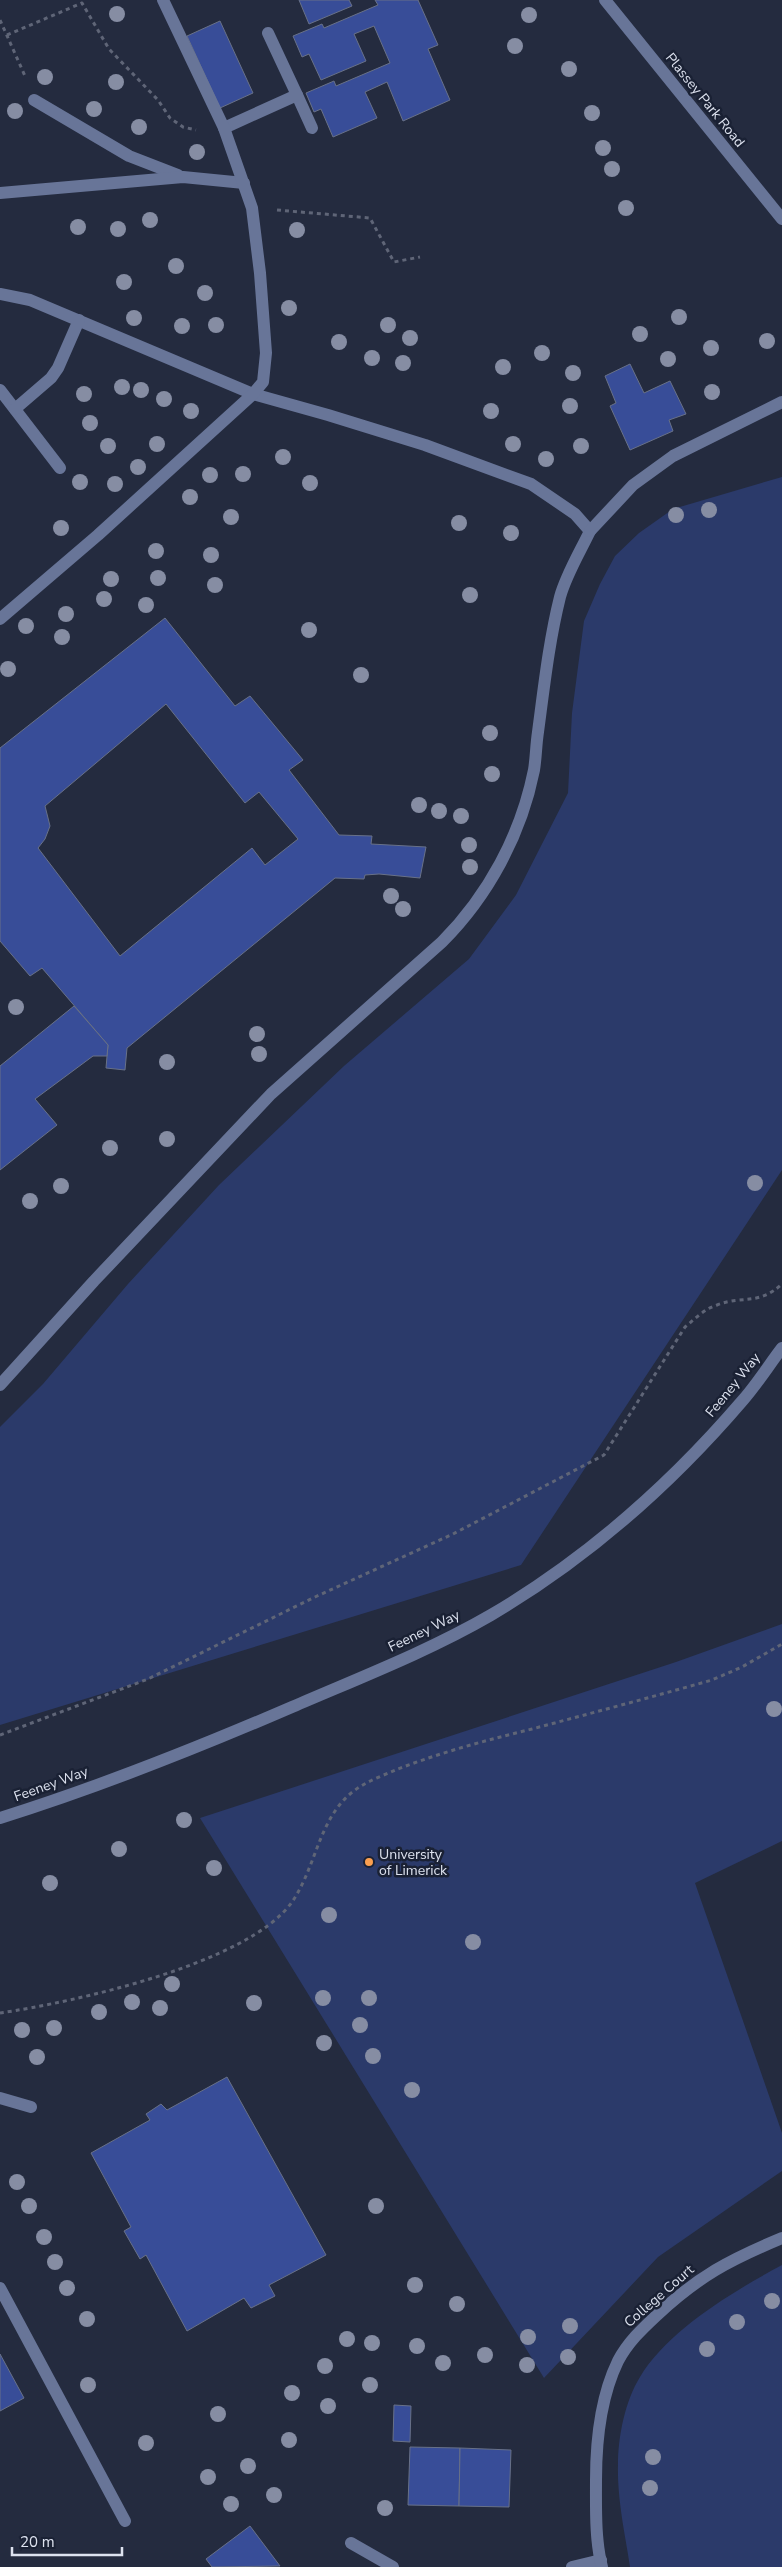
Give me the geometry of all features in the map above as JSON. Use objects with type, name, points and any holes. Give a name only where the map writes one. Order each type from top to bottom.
[{"type":"street","points":[[0,619],[98,535],[253,394],[263,382],[266,353],[260,272],[252,208],[224,128],[162,0]]},
{"type":"street","name":"Plassey Park Road","points":[[606,0],[782,219]]},
{"type":"street","points":[[268,33],[312,128]]},
{"type":"street","points":[[224,128],[297,95]]},
{"type":"street","points":[[34,100],[129,156],[182,177]]},
{"type":"street","points":[[0,193],[182,177],[244,183]]},
{"type":"street","points":[[0,294],[30,300],[253,394],[416,443],[532,484],[575,514],[590,531]]},
{"type":"street","points":[[15,409],[51,378],[61,362],[79,320]]},
{"type":"street","points":[[0,390],[60,468]]},
{"type":"street","points":[[0,1386],[94,1281],[271,1094],[442,942],[475,904],[508,848],[527,800],[534,769],[549,650],[561,595],[590,531],[633,485],[673,456],[782,402]]},
{"type":"street","name":"Feeney Way","points":[[0,1818],[226,1736],[413,1654],[492,1614],[561,1568],[626,1518],[688,1460],[732,1413],[782,1348]]},
{"type":"street","points":[[0,2098],[31,2107]]},
{"type":"street","name":"College Court","points":[[601,2564],[596,2511],[598,2432],[607,2390],[618,2362],[633,2338],[697,2281],[737,2256],[782,2238]]},
{"type":"street","points":[[0,2288],[125,2521]]},
{"type":"street","points":[[350,2543],[393,2567]]},
{"type":"street","points":[[572,2567],[601,2564]]},
{"type":"path","points":[[7,34],[82,3],[109,49],[158,100],[170,118],[183,127],[201,131],[224,128]]},
{"type":"path","points":[[0,20],[22,64],[34,100]]},
{"type":"path","points":[[252,208],[370,218],[394,262],[420,257]]},
{"type":"path","points":[[0,1735],[148,1679],[315,1597],[452,1534],[604,1455],[685,1328],[700,1314],[717,1304],[764,1298],[782,1284]]},
{"type":"path","points":[[0,2013],[111,1990],[230,1949],[256,1934],[292,1902],[311,1864],[326,1823],[351,1794],[378,1778],[422,1760],[470,1745],[712,1680],[742,1667],[782,1644]]},
{"type":"shaded area","points":[[782,477],[782,1170],[521,1565],[0,1725],[0,1427],[43,1384],[128,1284],[219,1185],[344,1066],[469,959],[516,895],[568,793],[572,713],[584,621],[615,556],[639,533],[673,509]]},
{"type":"shaded area","points":[[782,1624],[782,1841],[695,1883],[782,2133],[782,2171],[658,2257],[544,2378],[200,1818],[676,1662]]},
{"type":"shaded area","points":[[782,2265],[782,2567],[630,2567],[620,2503],[618,2478],[619,2443],[626,2408],[640,2377],[667,2343],[704,2313],[723,2299]]},
{"type":"building","points":[[299,0],[349,0],[352,6],[309,24]]},
{"type":"building","points":[[375,0],[418,0],[438,45],[428,49],[450,100],[403,121],[387,82],[365,92],[377,118],[333,137],[321,109],[314,112],[306,93],[334,81],[336,86],[390,63],[374,26],[354,34],[366,61],[321,80],[309,54],[302,57],[293,36],[322,24],[324,28],[378,5]]},
{"type":"building","points":[[220,21],[253,93],[220,108],[187,36]]},
{"type":"building","points":[[630,364],[644,393],[670,381],[686,414],[669,420],[673,431],[630,450],[610,406],[616,403],[605,376]]},
{"type":"building","points":[[165,618],[235,706],[250,696],[303,760],[289,770],[339,835],[372,836],[371,844],[426,847],[420,878],[379,874],[365,875],[364,879],[335,878],[127,1048],[125,1070],[106,1068],[108,1045],[42,968],[30,976],[0,941],[0,748]],"holes":[[[166,704],[245,803],[259,792],[298,839],[265,865],[252,848],[120,956],[38,848],[45,839],[50,826],[45,806]]]},
{"type":"building","points":[[74,1006],[108,1045],[107,1056],[93,1056],[35,1099],[57,1125],[0,1170],[0,1066]]},
{"type":"building","points":[[227,2077],[326,2255],[269,2285],[275,2296],[251,2308],[244,2298],[187,2331],[146,2255],[140,2259],[124,2231],[131,2227],[91,2153],[150,2120],[146,2114],[161,2104],[167,2110]]},
{"type":"building","points":[[0,2354],[24,2398],[0,2411]]},
{"type":"building","points":[[394,2405],[411,2406],[410,2442],[393,2441]]},
{"type":"building","points":[[410,2447],[460,2448],[459,2506],[408,2505]]},
{"type":"building","points":[[460,2448],[511,2450],[509,2507],[459,2506]]},
{"type":"building","points":[[250,2526],[280,2566],[212,2567],[206,2559]]},
{"type":"place","name":"University of Limerick","points":[[369,1862]]}]
